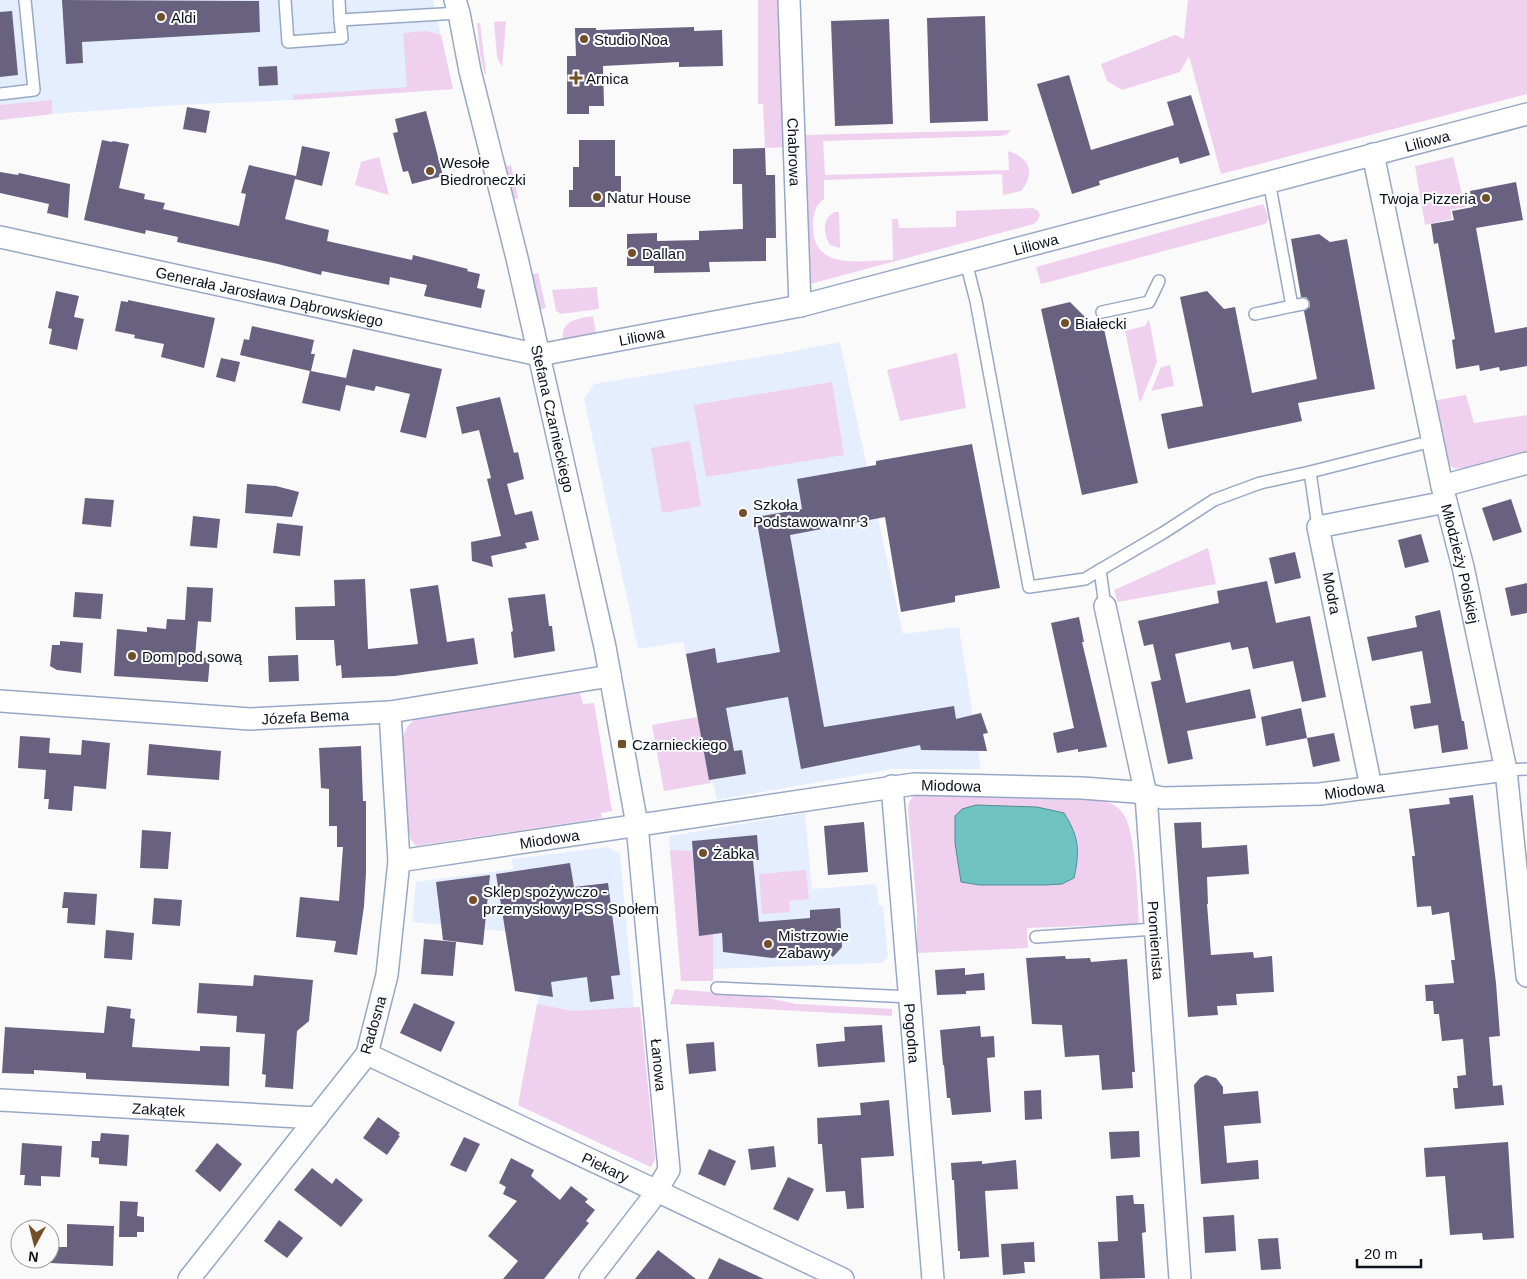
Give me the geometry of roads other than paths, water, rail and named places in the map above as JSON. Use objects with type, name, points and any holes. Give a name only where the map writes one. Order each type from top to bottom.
[{"type":"street","name":"Chabrowa","points":[[789,0],[800,306]]},
{"type":"street","name":"Stefana Czarnieckiego","points":[[458,4],[470,71],[517,258],[610,676],[637,825]]},
{"type":"street","name":"Liliowa","points":[[539,355],[800,306],[1527,114]]},
{"type":"street","name":"Młodzieży Polskiej","points":[[1373,154],[1432,441],[1463,567],[1506,770],[1527,976]]},
{"type":"street","name":"Generała Jarosława Dąbrowskiego","points":[[0,237],[539,355]]},
{"type":"street","points":[[1318,527],[1444,494],[1527,463]]},
{"type":"street","name":"Modra","points":[[1318,527],[1371,787]]},
{"type":"street","name":"Promienista","points":[[1105,606],[1146,795],[1180,1279]]},
{"type":"street","name":"Józefa Bema","points":[[0,700],[250,719],[390,712],[610,676]]},
{"type":"street","name":"Radosna","points":[[189,1279],[367,1054],[387,975],[399,861],[390,712]]},
{"type":"street","name":"Miodowa","points":[[399,861],[892,786],[932,783],[1082,788],[1163,798],[1311,794],[1506,770]]},
{"type":"street","name":"Pogodna","points":[[892,786],[933,1279]]},
{"type":"street","name":"Łanowa","points":[[590,1279],[657,1191],[669,1170],[637,825]]},
{"type":"street","name":"Piekary","points":[[367,1054],[843,1279]]},
{"type":"street","name":"Zakątek","points":[[0,1100],[317,1118]]},
{"type":"lane","points":[[0,94],[34,90],[25,0]]},
{"type":"lane","points":[[285,0],[288,42],[342,38],[339,0]]},
{"type":"lane","points":[[340,20],[458,4]]},
{"type":"lane","points":[[1255,314],[1297,305],[1269,181]]},
{"type":"lane","points":[[966,262],[976,301],[1029,587],[1085,579],[1163,533],[1214,500],[1260,483],[1432,441]]},
{"type":"lane","points":[[1102,312],[1149,302],[1159,281]]},
{"type":"lane","points":[[1310,472],[1318,527]]},
{"type":"lane","points":[[1100,570],[1105,606]]},
{"type":"lane","points":[[1506,770],[1527,768]]},
{"type":"lane","points":[[1036,937],[1155,929]]},
{"type":"lane","points":[[717,988],[911,998]]},
{"type":"water","points":[[976,805],[1037,807],[1064,813],[1073,829],[1077,844],[1074,878],[1062,884],[1044,885],[980,885],[961,882],[955,843],[955,816],[962,809]]},
{"type":"place","name":"Aldi","points":[[161,17]]},
{"type":"place","name":"Studio Noa","points":[[584,39]]},
{"type":"place","name":"Arnica","points":[[576,78]]},
{"type":"place","name":"Wesołe Biedroneczki","points":[[430,171]]},
{"type":"place","name":"Natur House","points":[[597,197]]},
{"type":"place","name":"Twoja Pizzeria","points":[[1486,198]]},
{"type":"place","name":"Dallan","points":[[632,253]]},
{"type":"place","name":"Białecki","points":[[1065,323]]},
{"type":"place","name":"Szkoła Podstawowa nr 3","points":[[743,513]]},
{"type":"place","name":"Dom pod sową","points":[[132,656]]},
{"type":"place","name":"Czarnieckiego","points":[[622,744]]},
{"type":"place","name":"Żabka","points":[[703,853]]},
{"type":"place","name":"Sklep spożywczo - przemysłowy PSS Społem","points":[[473,900]]},
{"type":"place","name":"Mistrzowie Zabawy","points":[[768,944]]}]
